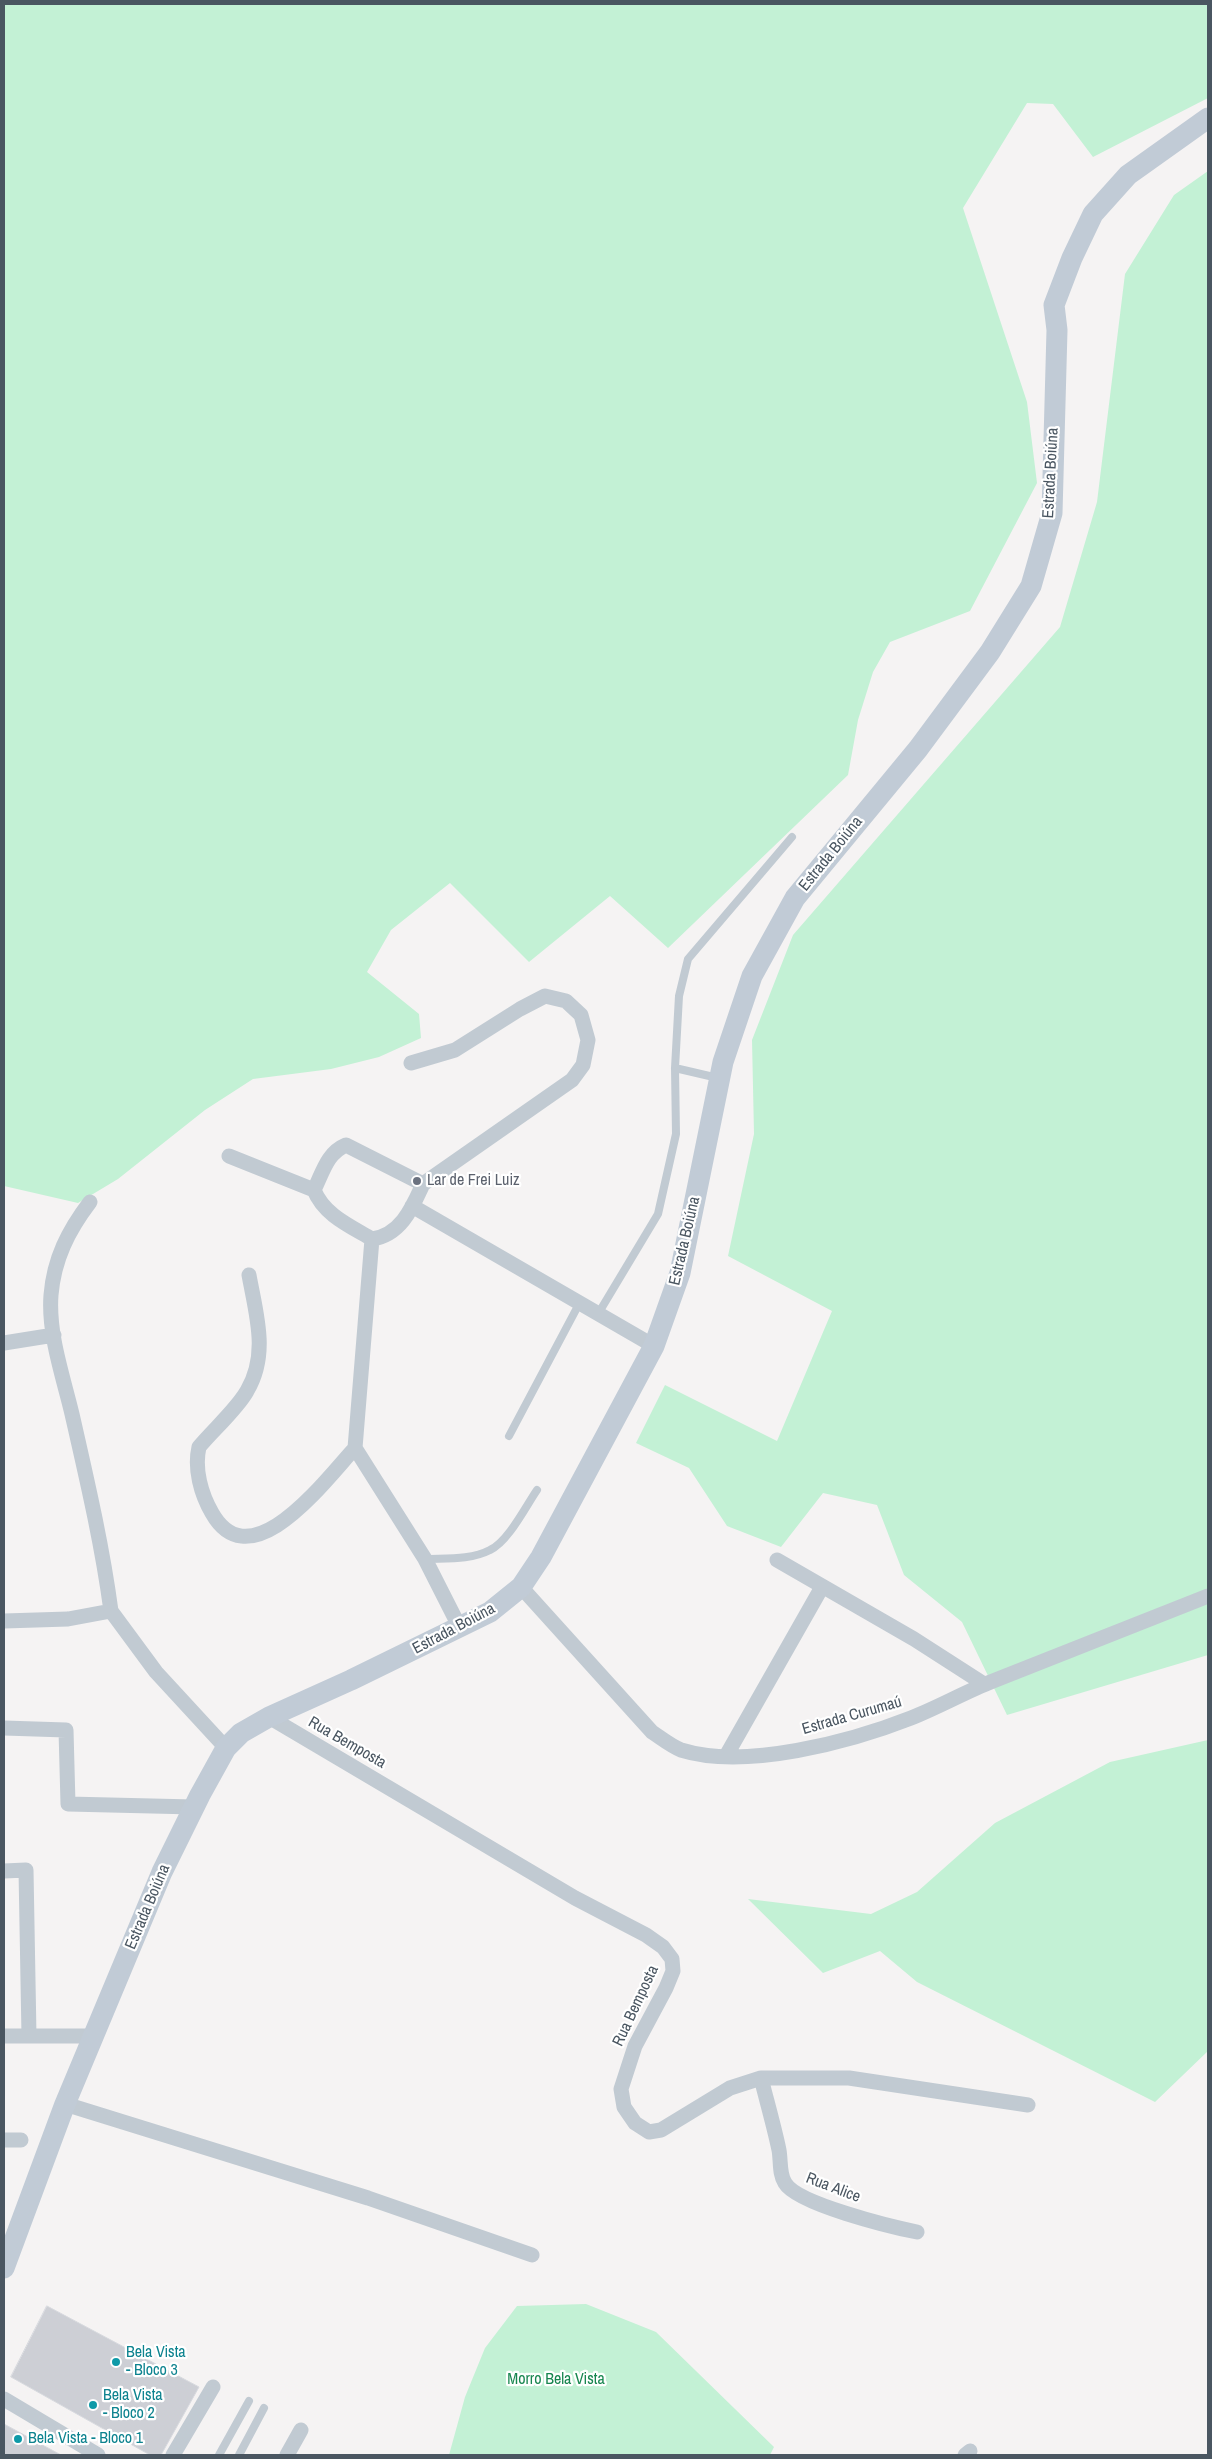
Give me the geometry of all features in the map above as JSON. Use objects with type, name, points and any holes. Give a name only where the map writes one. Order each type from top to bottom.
[{"type":"street","name":"Estrada Boiúna","points":[[4,2268],[65,2104],[162,1872],[226,1748],[241,1733],[269,1717],[460,1628],[490,1612],[522,1586],[550,1541],[654,1346],[680,1273],[720,1078],[752,976],[795,898],[918,749],[990,652],[1031,586],[1052,513],[1057,330],[1054,305],[1072,258],[1094,214],[1128,175],[1208,118]]},
{"type":"street","points":[[229,1156],[314,1190],[323,1207],[372,1239],[387,1236],[399,1226],[423,1184],[572,1080],[583,1065],[588,1040],[581,1015],[566,1001],[545,996],[520,1009],[455,1050],[411,1063]]},
{"type":"street","points":[[314,1190],[330,1155],[336,1149],[346,1145],[423,1184]]},
{"type":"street","points":[[90,1202],[72,1226],[57,1262],[51,1296],[54,1335],[102,1544],[111,1611],[156,1672],[226,1748]]},
{"type":"street","points":[[412,1206],[578,1304],[654,1346]]},
{"type":"street","points":[[249,1275],[260,1340],[259,1363],[247,1392],[199,1447],[197,1457],[202,1496],[217,1523],[234,1534],[249,1538],[279,1526],[310,1497],[354,1448],[372,1239]]},
{"type":"street","points":[[4,1343],[54,1335]]},
{"type":"street","points":[[354,1448],[426,1559],[460,1628]]},
{"type":"street","points":[[777,1560],[914,1639],[984,1684]]},
{"type":"street","name":"Estrada Curumaú","points":[[522,1586],[652,1732],[680,1749],[707,1756],[748,1756],[823,1746],[911,1718],[984,1684],[1208,1596]]},
{"type":"street","points":[[726,1756],[822,1587]]},
{"type":"street","points":[[4,1621],[68,1619],[111,1611]]},
{"type":"street","name":"Rua Bemposta","points":[[269,1717],[575,1898],[646,1935],[663,1947],[672,1959],[673,1971],[635,2046],[621,2089],[624,2107],[635,2123],[649,2132],[661,2130],[730,2088],[761,2078],[848,2078],[1028,2105]]},
{"type":"street","points":[[4,1728],[66,1730],[68,1804],[194,1807]]},
{"type":"street","points":[[4,1871],[26,1870],[30,2036]]},
{"type":"street","points":[[4,2036],[94,2036]]},
{"type":"street","name":"Rua Alice","points":[[761,2078],[779,2151],[782,2176],[786,2185],[800,2196],[883,2225],[918,2232]]},
{"type":"street","points":[[65,2104],[368,2198],[532,2255]]},
{"type":"street","points":[[4,2140],[21,2140]]},
{"type":"street","points":[[173,2455],[213,2387]]},
{"type":"street","points":[[4,2399],[98,2455]]},
{"type":"street","points":[[287,2455],[301,2430]]},
{"type":"lane","points":[[598,1314],[658,1214],[676,1134],[675,1068],[679,996],[688,959],[792,838]]},
{"type":"lane","points":[[675,1068],[720,1078]]},
{"type":"lane","points":[[509,1436],[578,1304]]},
{"type":"lane","points":[[426,1559],[474,1556],[491,1550],[502,1542],[537,1490]]},
{"type":"lane","points":[[219,2455],[249,2400]]},
{"type":"lane","points":[[239,2455],[264,2408]]},
{"type":"green space","points":[[4,4],[1208,4],[1208,98],[1093,157],[1053,104],[1027,103],[963,208],[1027,402],[1037,483],[970,611],[890,642],[873,672],[858,720],[848,775],[668,948],[610,896],[529,962],[450,883],[391,930],[367,972],[419,1014],[421,1038],[379,1057],[331,1069],[253,1079],[205,1110],[118,1179],[78,1203],[4,1186]]},
{"type":"green space","points":[[1208,171],[1208,1655],[1007,1715],[962,1622],[904,1575],[877,1505],[823,1493],[781,1547],[727,1526],[689,1468],[636,1443],[665,1385],[777,1441],[832,1311],[728,1256],[754,1134],[752,1040],[793,935],[1060,627],[1097,502],[1125,274],[1174,195]]},
{"type":"green space","points":[[1208,1740],[1208,2051],[1155,2102],[917,1982],[880,1951],[823,1973],[748,1899],[871,1914],[917,1892],[995,1823],[1110,1762]]},
{"type":"green space","name":"Morro Bela Vista","points":[[586,2304],[656,2332],[774,2447],[770,2455],[449,2455],[465,2397],[485,2348],[517,2306]]},
{"type":"building","points":[[47,2306],[199,2387],[161,2455],[150,2455],[11,2377]]},
{"type":"building","name":"Bela Vista - Bloco 1","points":[[4,2424],[61,2455],[4,2455]]},
{"type":"place","name":"Lar de Frei Luiz","points":[[417,1181]]},
{"type":"place","name":"Bela Vista - Bloco 3","points":[[116,2362]]},
{"type":"place","name":"Bela Vista - Bloco 2","points":[[93,2405]]},
{"type":"place","name":"Bela Vista - Bloco 1","points":[[18,2439]]}]
